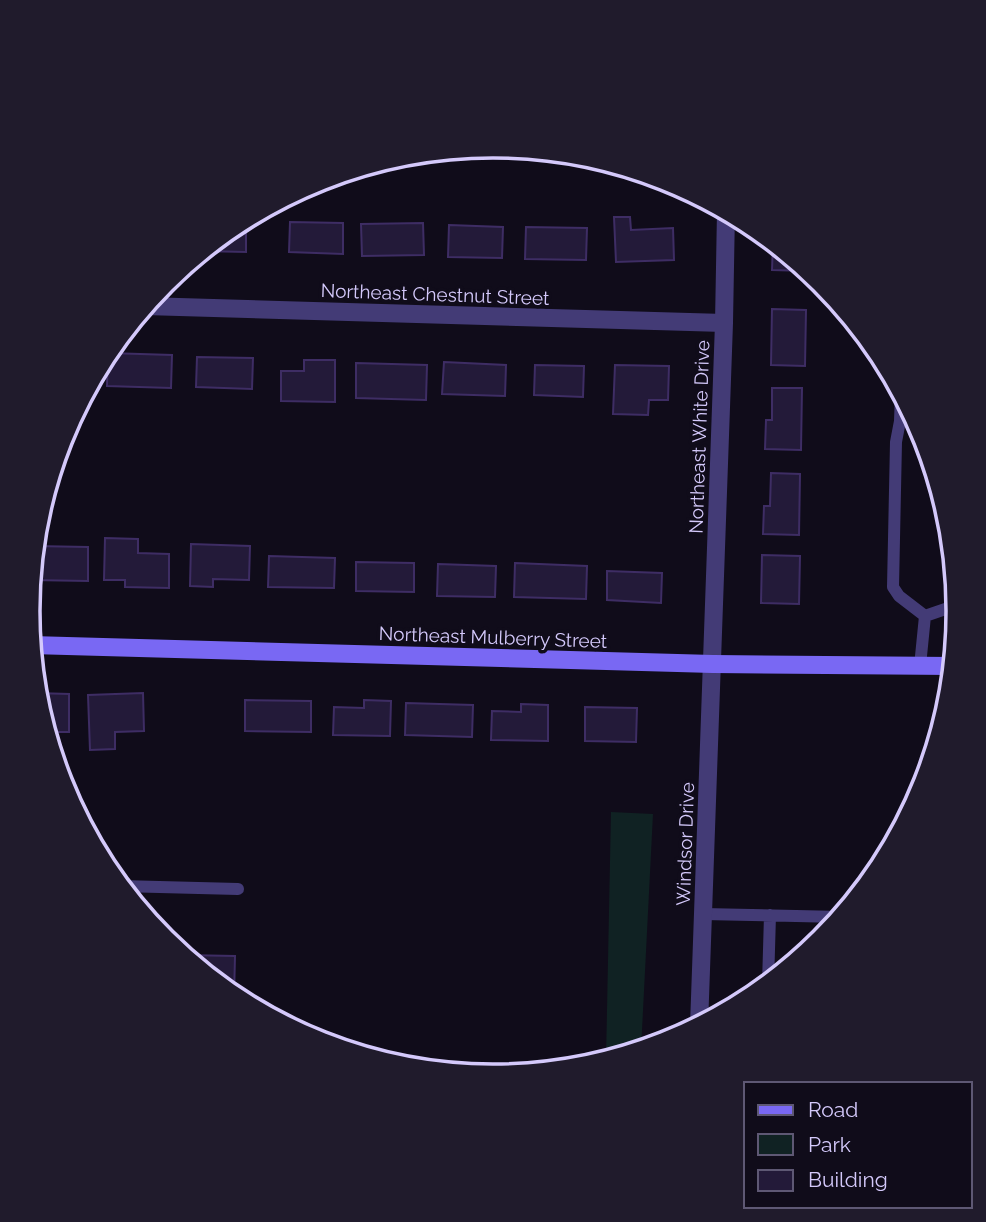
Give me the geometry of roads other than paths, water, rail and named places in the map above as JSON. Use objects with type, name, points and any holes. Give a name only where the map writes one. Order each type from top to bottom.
[{"type":"street","name":"Northeast White Drive","points":[[713,664],[726,223]]},
{"type":"street","name":"Northeast Chestnut Street","points":[[158,306],[724,323]]},
{"type":"street","name":"Northeast Mulberry Street","points":[[41,645],[713,664],[942,666]]},
{"type":"street","name":"Windsor Drive","points":[[700,1013],[713,664]]},
{"type":"lane","points":[[900,414],[896,442],[893,587],[899,596],[925,616]]},
{"type":"lane","points":[[925,616],[946,609]]},
{"type":"lane","points":[[920,666],[925,616]]},
{"type":"lane","points":[[134,886],[238,889]]},
{"type":"lane","points":[[704,914],[827,916]]},
{"type":"lane","points":[[768,970],[770,915]]}]
